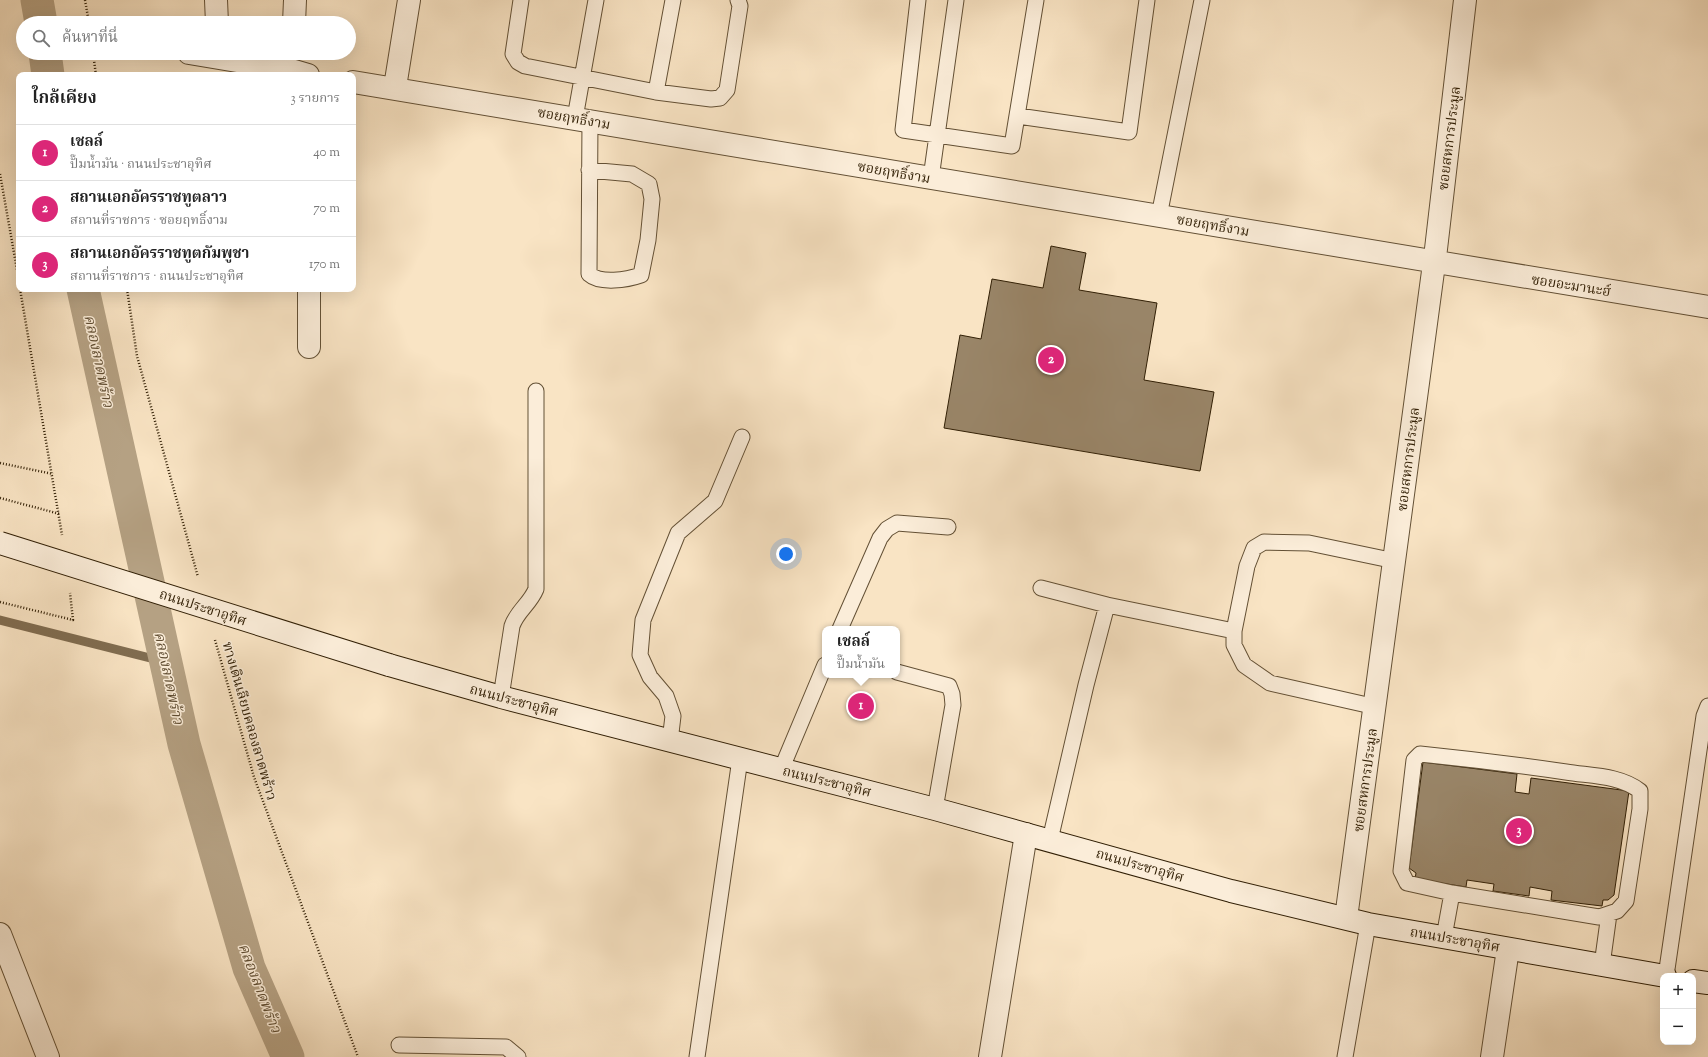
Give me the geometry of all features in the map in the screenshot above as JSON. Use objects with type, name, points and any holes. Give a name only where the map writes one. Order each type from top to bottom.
[{"type":"street","points":[[216,0],[217,16]]},
{"type":"street","points":[[294,16],[295,0]]},
{"type":"street","points":[[395,88],[409,0]]},
{"type":"street","name":"ซอยสหการประมูล","points":[[1346,918],[1376,707],[1434,262],[1465,0]]},
{"type":"street","points":[[254,60],[297,66]]},
{"type":"street","name":"ซอยฤทธิ์งาม","points":[[356,82],[1434,262]]},
{"type":"street","name":"ซอยอะมานะฮ์","points":[[1434,262],[1708,307]]},
{"type":"street","points":[[309,292],[309,347]]},
{"type":"street","name":"ถนนประชาอุทิศ","points":[[0,543],[389,665],[670,741],[935,809],[1231,891],[1368,924],[1660,975]]},
{"type":"street","points":[[990,1057],[1026,834]]},
{"type":"street","points":[[0,934],[48,1057]]},
{"type":"street","points":[[1492,1057],[1508,949]]},
{"type":"street","points":[[1696,981],[1708,983]]},
{"type":"lane","points":[[521,0],[513,54],[518,62],[525,66],[656,92],[711,99],[720,98],[728,90],[740,6],[738,0]]},
{"type":"lane","points":[[589,170],[632,174],[649,184],[652,199],[648,240],[641,275],[622,279],[604,279],[589,274],[589,170],[582,119],[582,78],[596,0]]},
{"type":"lane","points":[[656,92],[673,0]]},
{"type":"lane","points":[[918,0],[903,130],[1012,146],[1036,0]]},
{"type":"lane","points":[[931,178],[956,0]]},
{"type":"lane","points":[[1018,116],[1129,132],[1147,0]]},
{"type":"lane","points":[[1159,216],[1202,0]]},
{"type":"lane","points":[[501,696],[512,626],[515,617],[531,599],[536,589],[536,391]]},
{"type":"lane","points":[[670,741],[673,716],[666,696],[650,677],[640,656],[643,620],[678,533],[715,501],[742,437]]},
{"type":"lane","points":[[841,626],[880,538],[888,529],[897,523],[948,527]]},
{"type":"lane","points":[[1376,707],[1270,683],[1244,665],[1234,645],[1234,631],[1247,566],[1254,548],[1264,542],[1309,543],[1395,561]]},
{"type":"lane","points":[[1041,588],[1107,605],[1234,631]]},
{"type":"lane","points":[[1050,840],[1090,666],[1107,605]]},
{"type":"lane","points":[[781,770],[822,672]]},
{"type":"lane","points":[[900,673],[949,686],[952,694],[953,705],[935,809]]},
{"type":"lane","points":[[1665,973],[1704,716],[1708,706]]},
{"type":"lane","points":[[1420,754],[1517,765],[1614,779],[1631,784],[1640,791],[1640,809],[1626,901],[1617,911],[1599,917],[1452,893],[1407,883],[1401,871],[1414,760],[1420,754]]},
{"type":"lane","points":[[697,1057],[740,759]]},
{"type":"lane","points":[[1444,937],[1452,893]]},
{"type":"lane","points":[[1602,965],[1609,914]]},
{"type":"lane","points":[[1345,1057],[1368,924]]},
{"type":"lane","points":[[399,1045],[506,1047],[518,1057]]},
{"type":"path","points":[[86,0],[88,16]]},
{"type":"path","points":[[94,60],[96,72]]},
{"type":"path","points":[[0,174],[16,264]]},
{"type":"path","points":[[21,292],[63,537]]},
{"type":"path","points":[[127,292],[137,356],[198,578]]},
{"type":"path","points":[[0,462],[53,474]]},
{"type":"path","points":[[0,498],[60,514]]},
{"type":"path","points":[[0,602],[73,620],[69,590]]},
{"type":"path","name":"ทางเดินเลียบคลองลาดพร้าว","points":[[215,639],[254,777],[358,1057]]},
{"type":"building","points":[[1051,246],[1086,253],[1079,290],[1157,303],[1144,380],[1214,392],[1200,471],[944,428],[960,335],[981,339],[992,279],[1043,288]]},
{"type":"building","points":[[1423,762],[1517,774],[1515,792],[1529,794],[1531,778],[1629,791],[1614,895],[1608,900],[1603,900],[1602,906],[1551,900],[1552,891],[1530,887],[1529,896],[1493,891],[1494,884],[1467,880],[1466,887],[1415,879],[1416,873],[1409,868]]},
{"type":"waterway","name":"คลองลาดพร้าว","points":[[37,0],[40,16]]},
{"type":"waterway","name":"คลองลาดพร้าว","points":[[46,60],[48,72]]},
{"type":"waterway","name":"คลองลาดพร้าว","points":[[84,292],[184,744],[249,968],[288,1057]]},
{"type":"waterway","points":[[0,620],[166,662]]},
{"type":"place","name":"สถานเอกอัครราชทูตลาว","points":[[1051,360]]},
{"type":"place","name":"เชลล์","points":[[861,706]]},
{"type":"place","name":"สถานเอกอัครราชทูตกัมพูชา","points":[[1519,831]]}]
